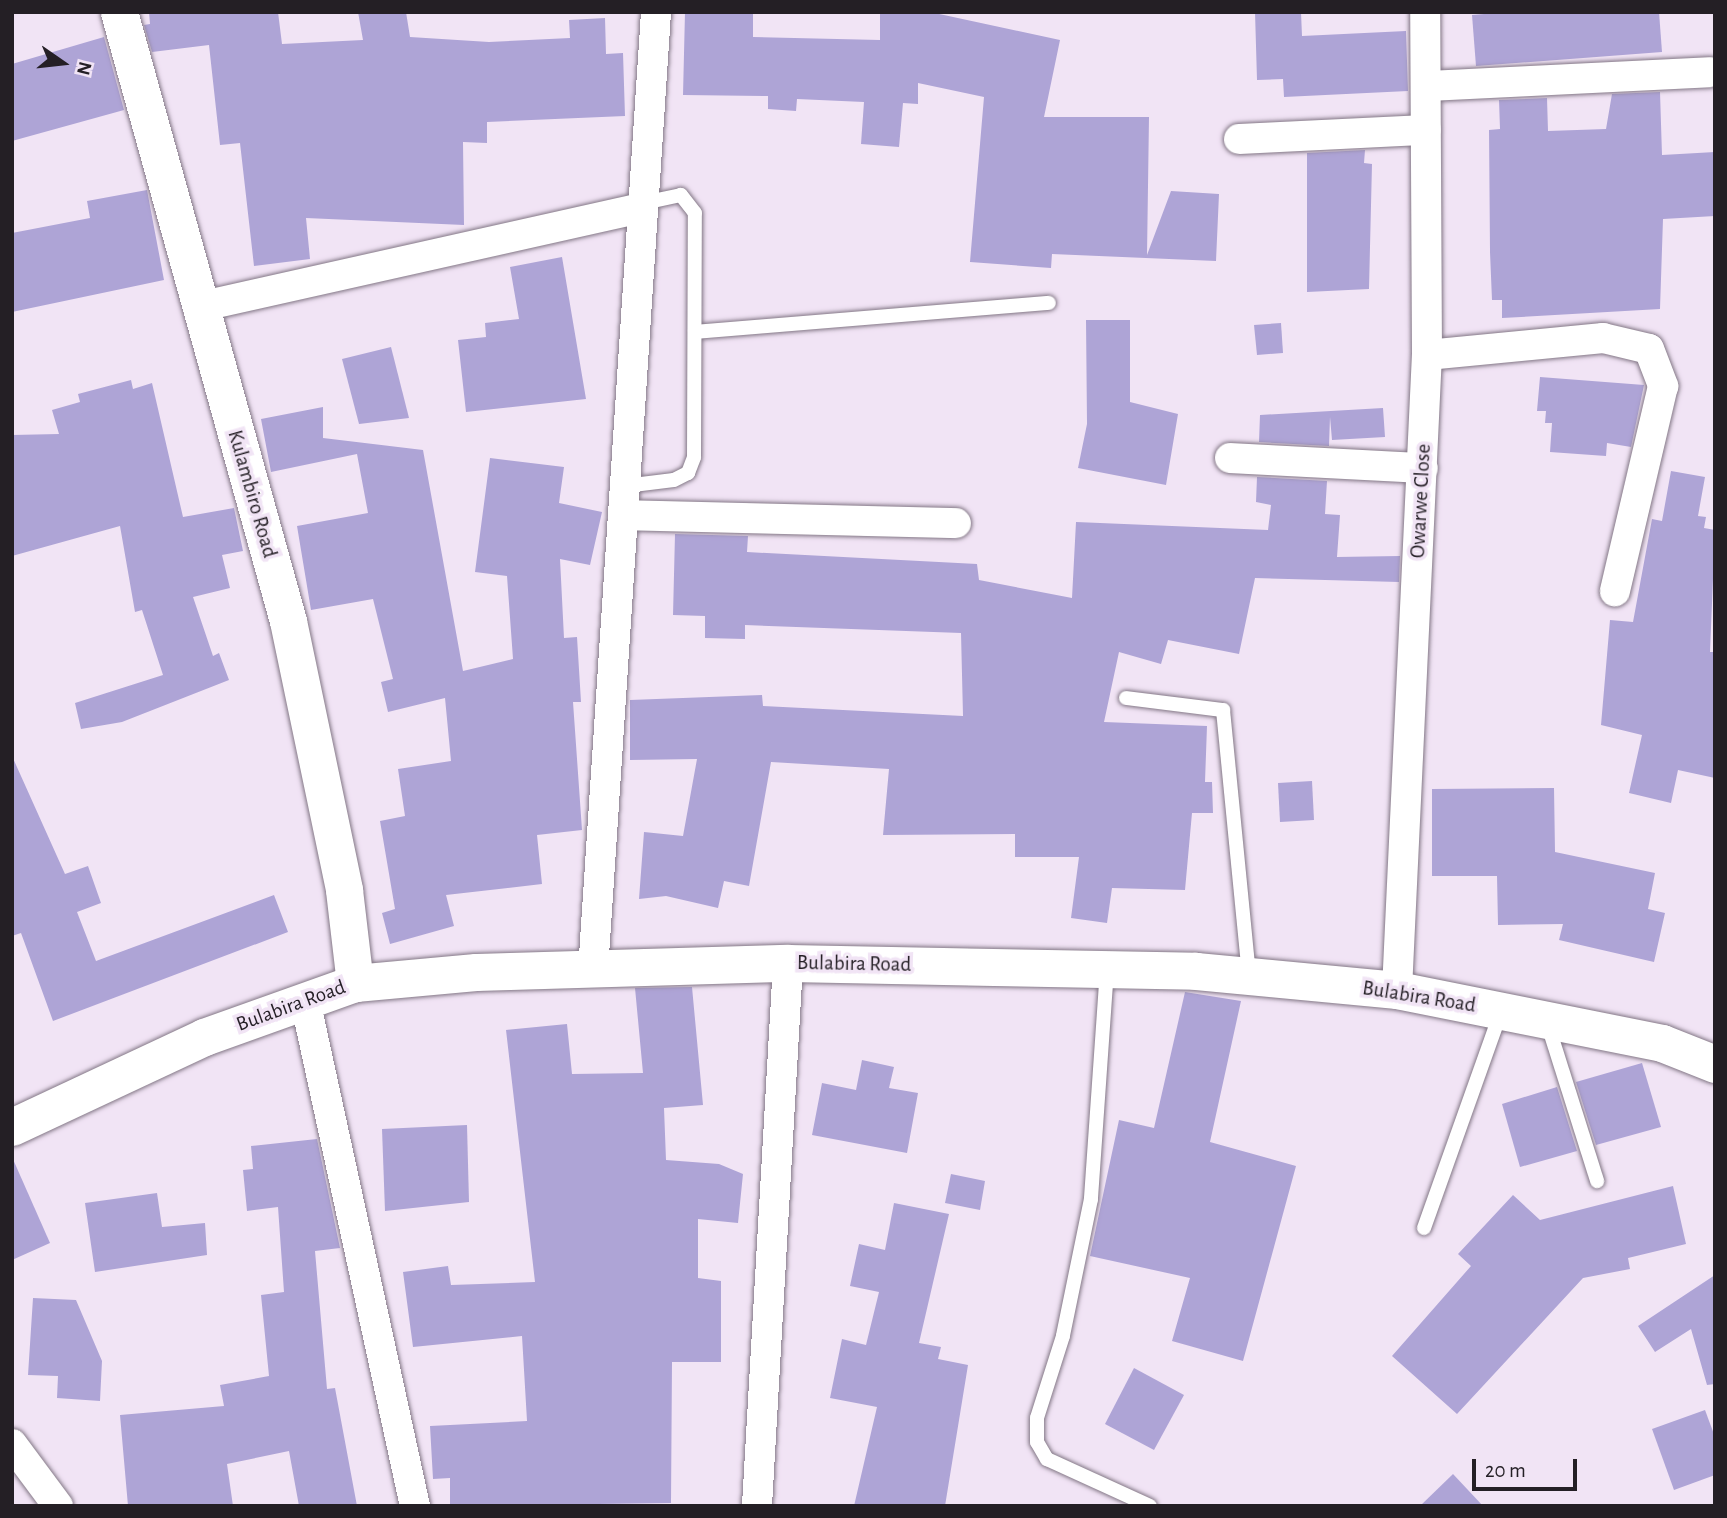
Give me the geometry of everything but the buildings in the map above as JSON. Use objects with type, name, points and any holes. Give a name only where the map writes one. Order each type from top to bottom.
[{"type":"street","name":"Kulambiro Road","points":[[119,12],[198,307],[288,621],[344,891],[355,983]]},
{"type":"street","points":[[593,971],[624,501],[640,206],[656,12]]},
{"type":"street","name":"Owarwe Close","points":[[1397,990],[1427,355],[1428,86],[1425,12]]},
{"type":"street","points":[[1428,86],[1710,72]]},
{"type":"street","points":[[1239,139],[1426,130]]},
{"type":"street","points":[[198,307],[640,206]]},
{"type":"street","points":[[1427,355],[1603,338],[1649,349],[1664,386],[1615,591]]},
{"type":"street","points":[[1230,458],[1423,468]]},
{"type":"street","points":[[624,501],[956,523]]},
{"type":"street","points":[[757,1506],[788,964]]},
{"type":"street","name":"Bulabira Road","points":[[13,1124],[108,1078],[355,983],[788,964],[1107,967],[1249,976],[1397,990],[1662,1043],[1715,1064]]},
{"type":"street","points":[[305,1000],[415,1506]]},
{"type":"street","points":[[12,1444],[58,1506]]},
{"type":"lane","points":[[624,501],[674,481],[691,465],[695,332],[690,200],[681,195],[640,206]]},
{"type":"lane","points":[[695,332],[1049,303]]},
{"type":"lane","points":[[1126,698],[1223,710],[1249,976]]},
{"type":"lane","points":[[1107,967],[1091,1199],[1063,1336],[1037,1418],[1037,1442],[1047,1459],[1150,1506]]},
{"type":"lane","points":[[1424,1228],[1501,1011]]},
{"type":"lane","points":[[1546,1020],[1597,1181]]}]
